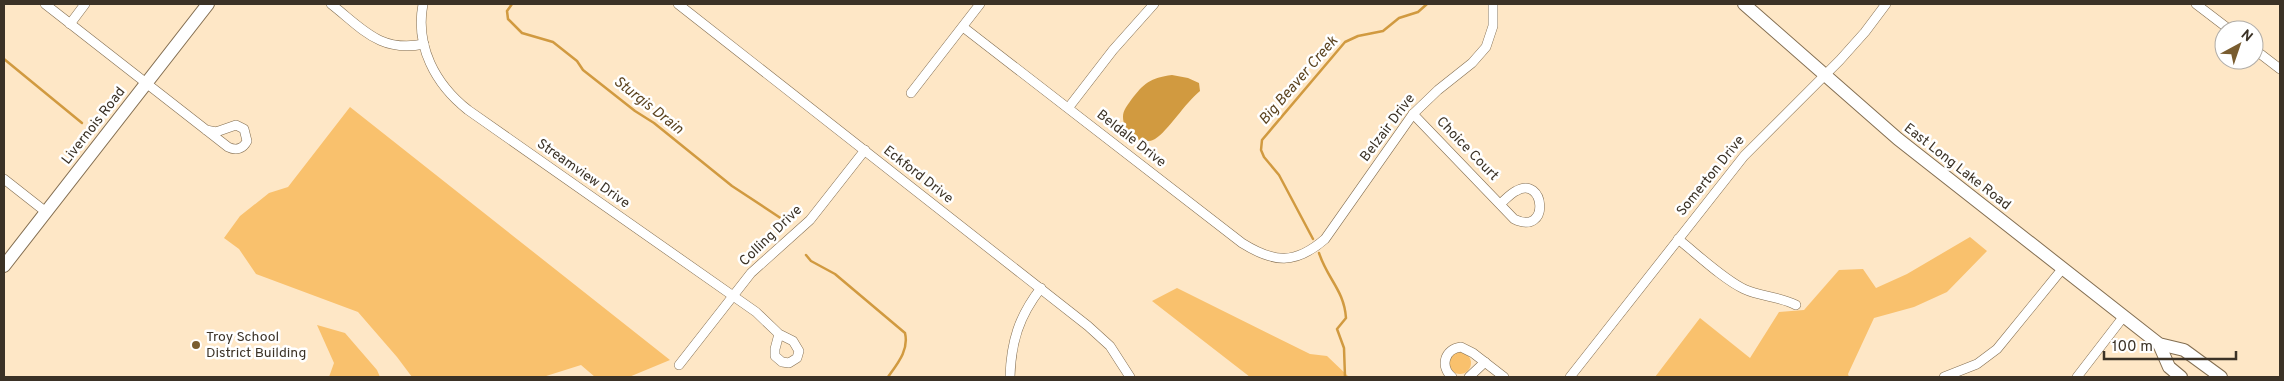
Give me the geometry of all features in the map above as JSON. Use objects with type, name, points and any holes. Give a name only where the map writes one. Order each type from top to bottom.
[{"type":"main road","name":"Livernois Road","points":[[4,266],[208,4]]},
{"type":"main road","name":"East Long Lake Road","points":[[1744,4],[1898,139],[2159,344],[2184,350],[2221,377]]},
{"type":"main road","name":"East Long Lake Road","points":[[2159,344],[2169,367],[2181,377]]},
{"type":"street","points":[[45,4],[206,130]]},
{"type":"street","points":[[70,24],[85,4]]},
{"type":"street","points":[[331,4],[382,43],[403,47],[424,44]]},
{"type":"street","name":"Streamview Drive","points":[[423,4],[421,18],[424,44],[437,78],[459,103],[733,296],[768,322],[779,334]]},
{"type":"street","name":"Eckford Drive","points":[[678,4],[1100,336],[1118,355],[1130,377]]},
{"type":"street","points":[[911,93],[980,4]]},
{"type":"street","points":[[1068,107],[1117,44],[1154,4]]},
{"type":"street","name":"Belzair Drive","points":[[1288,259],[1304,254],[1325,239],[1413,114],[1429,97],[1472,63],[1486,47],[1494,26],[1493,4]]},
{"type":"street","name":"Somerton Drive","points":[[1570,377],[1752,147],[1825,75],[1865,32],[1886,4]]},
{"type":"street","points":[[2196,4],[2217,20]]},
{"type":"street","name":"Beldale Drive","points":[[963,27],[1242,243],[1261,254],[1288,259]]},
{"type":"street","points":[[2264,57],[2280,69]]},
{"type":"street","name":"Choice Court","points":[[1413,114],[1514,219],[1525,223],[1536,218],[1541,208],[1536,193],[1526,189],[1515,191],[1500,204]]},
{"type":"street","name":"Colling Drive","points":[[679,365],[761,262],[810,220],[865,150]]},
{"type":"street","points":[[4,178],[46,212]]},
{"type":"street","points":[[1678,239],[1745,290],[1778,297],[1796,305]]},
{"type":"street","points":[[1944,377],[1977,364],[1997,349],[2063,268]]},
{"type":"street","points":[[1010,377],[1012,346],[1018,323],[1040,288]]},
{"type":"street","points":[[2077,377],[2124,316]]},
{"type":"street","points":[[1452,377],[1445,368],[1444,361],[1449,352],[1456,348],[1467,349],[1504,377]]},
{"type":"street","points":[[1469,377],[1485,362]]},
{"type":"shaded area","points":[[1172,75],[1188,78],[1199,83],[1200,91],[1160,135],[1150,141],[1139,140],[1129,133],[1126,128],[1123,117],[1126,108],[1140,89],[1148,82]]},
{"type":"shaded area","points":[[350,107],[670,360],[629,377],[595,377],[581,365],[543,377],[412,377],[358,312],[256,274],[239,249],[224,238],[240,216],[269,193],[288,187]]},
{"type":"shaded area","points":[[1970,237],[1987,251],[1947,292],[1914,307],[1874,318],[1848,374],[1849,377],[1655,377],[1700,318],[1750,358],[1779,312],[1804,310],[1839,270],[1863,269],[1876,288],[1907,274]]},
{"type":"shaded area","points":[[1177,288],[1310,354],[1327,356],[1349,377],[1250,377],[1152,301]]},
{"type":"shaded area","points":[[317,325],[345,333],[377,370],[380,377],[329,377],[334,363]]},
{"type":"shaded area","points":[[1460,352],[1470,359],[1471,363],[1464,373],[1460,374],[1450,367],[1449,363],[1456,353]]},
{"type":"waterway","name":"Sturgis Drain","points":[[512,4],[507,11],[508,19],[522,33],[553,42],[577,61],[583,70],[635,111],[654,123],[732,186],[782,219],[787,226]]},
{"type":"waterway","name":"Big Beaver Creek","points":[[1313,239],[1279,175],[1264,157],[1261,150],[1262,140],[1345,42],[1358,36],[1383,31],[1399,18],[1418,12],[1427,4]]},
{"type":"waterway","points":[[4,59],[82,123]]},
{"type":"waterway","name":"Big Beaver Creek","points":[[1319,253],[1345,308],[1346,318],[1337,329],[1344,348],[1345,377]]},
{"type":"waterway","name":"Sturgis Drain","points":[[806,255],[811,261],[835,274],[905,333],[904,351],[888,377]]},
{"type":"place","name":"Troy School District Building","points":[[196,345]]}]
